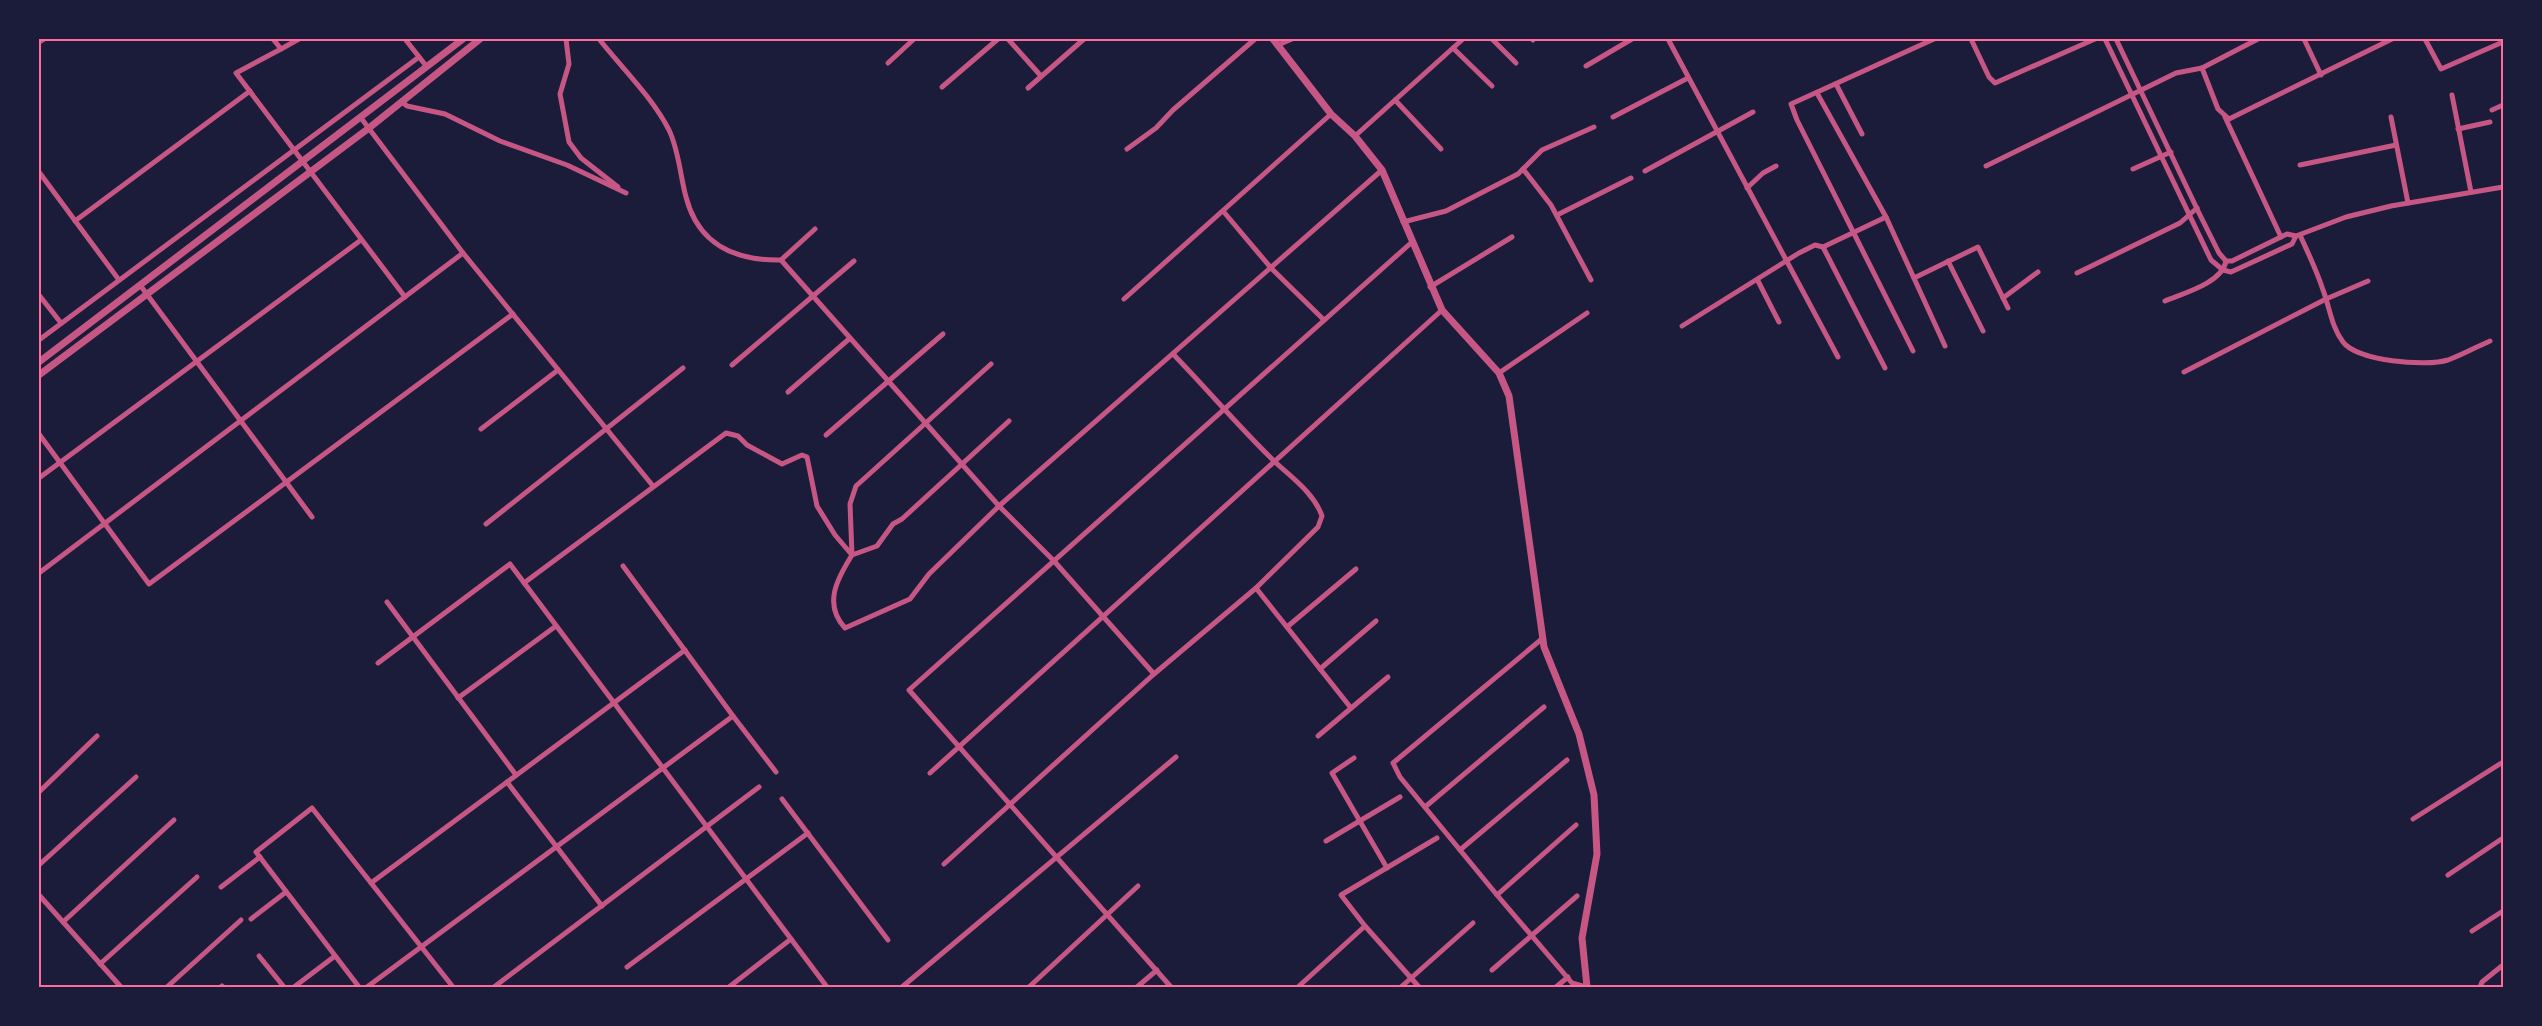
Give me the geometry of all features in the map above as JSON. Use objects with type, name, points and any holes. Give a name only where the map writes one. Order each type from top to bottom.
[{"type":"street","points":[[39,42],[44,39]]},
{"type":"street","points":[[273,39],[281,49]]},
{"type":"street","points":[[298,39],[236,73],[405,297]]},
{"type":"street","points":[[405,39],[427,67]]},
{"type":"street","points":[[39,362],[463,39]]},
{"type":"street","points":[[39,375],[369,128],[480,39]]},
{"type":"street","points":[[394,93],[407,106],[445,114],[501,141],[567,165],[626,193],[581,158],[569,142],[560,94],[569,64],[567,39]]},
{"type":"street","points":[[599,39],[664,121],[675,149],[686,200],[709,240],[737,255],[781,260],[999,506],[1053,561],[1154,674]]},
{"type":"street","points":[[888,63],[914,39]]},
{"type":"street","points":[[942,87],[998,39]]},
{"type":"street","points":[[1008,39],[1041,76]]},
{"type":"street","points":[[1028,88],[1084,39]]},
{"type":"street","points":[[1127,149],[1156,128],[1173,110],[1255,39]]},
{"type":"street","points":[[1292,39],[1276,42],[1331,114],[1354,135],[1382,170],[1430,287],[1442,310],[1499,373],[1509,396],[1543,638],[1579,734],[1594,795],[1597,854],[1582,938],[1587,987],[1572,983],[1400,777],[1393,763],[1543,638]]},
{"type":"street","points":[[1354,135],[1463,39]]},
{"type":"street","points":[[1492,39],[1516,63]]},
{"type":"street","points":[[1586,66],[1632,39]]},
{"type":"street","points":[[1668,39],[1838,357]]},
{"type":"street","points":[[1913,351],[1791,104],[1934,39]]},
{"type":"street","points":[[1971,39],[1989,76],[1995,83],[2095,39]]},
{"type":"street","points":[[2105,39],[2189,217],[2211,260],[2223,270],[2231,272],[2292,244],[2298,236],[2346,217],[2408,203],[2503,187]]},
{"type":"street","points":[[2116,39],[2222,258],[2232,261],[2287,234],[2298,236]]},
{"type":"street","points":[[1986,166],[2176,73],[2202,68],[2258,39]]},
{"type":"street","points":[[2304,39],[2321,75]]},
{"type":"street","points":[[2225,117],[2229,119],[2246,113],[2392,39]]},
{"type":"street","points":[[2425,39],[2441,69],[2503,42]]},
{"type":"street","points":[[1453,48],[1492,86]]},
{"type":"street","points":[[39,340],[419,57]]},
{"type":"street","points":[[2202,68],[2218,109],[2225,117],[2281,237]]},
{"type":"street","points":[[1613,117],[1688,78]]},
{"type":"street","points":[[1836,84],[1862,134]]},
{"type":"street","points":[[75,221],[250,92]]},
{"type":"street","points":[[1816,93],[1886,218],[1946,346]]},
{"type":"street","points":[[2452,95],[2471,192]]},
{"type":"street","points":[[1395,100],[1441,149]]},
{"type":"street","points":[[2492,110],[2503,105]]},
{"type":"street","points":[[1645,171],[1753,112]]},
{"type":"street","points":[[1124,299],[1331,114]]},
{"type":"street","points":[[2391,117],[2408,203]]},
{"type":"street","points":[[361,118],[463,253],[654,486]]},
{"type":"street","points":[[2458,129],[2490,122]]},
{"type":"street","points":[[1403,222],[1446,211],[1523,169],[1542,150],[1594,127]]},
{"type":"street","points":[[2300,165],[2396,145]]},
{"type":"street","points":[[2133,169],[2171,152]]},
{"type":"street","points":[[1747,188],[1763,173],[1776,166]]},
{"type":"street","points":[[1523,169],[1557,215],[1591,280]]},
{"type":"street","points":[[992,364],[856,486],[850,504],[852,555],[832,594],[836,616],[845,628],[910,599],[929,574],[999,506],[1382,170]]},
{"type":"street","points":[[39,172],[119,280]]},
{"type":"street","points":[[1557,215],[1631,178]]},
{"type":"street","points":[[2077,273],[2189,217],[2197,208]]},
{"type":"street","points":[[1223,210],[1271,268],[1324,320]]},
{"type":"street","points":[[1682,326],[1758,281],[1785,261],[1815,245],[1823,247],[1886,218]]},
{"type":"street","points":[[781,260],[815,229]]},
{"type":"street","points":[[2298,236],[2326,299],[2334,327],[2344,343],[2355,353],[2409,362],[2432,363],[2448,360],[2490,341]]},
{"type":"street","points":[[1430,287],[1512,237]]},
{"type":"street","points":[[39,478],[361,240]]},
{"type":"street","points":[[1172,987],[909,690],[1412,242]]},
{"type":"street","points":[[1823,247],[1885,368]]},
{"type":"street","points":[[1914,278],[1978,248],[2008,308]]},
{"type":"street","points":[[39,573],[463,253]]},
{"type":"street","points":[[732,365],[854,261]]},
{"type":"street","points":[[1948,261],[1983,331]]},
{"type":"street","points":[[2165,301],[2204,283],[2223,270],[2226,261]]},
{"type":"street","points":[[2003,298],[2038,272]]},
{"type":"street","points":[[1758,281],[1779,322]]},
{"type":"street","points":[[2184,372],[2326,299],[2368,282]]},
{"type":"street","points":[[140,285],[312,517]]},
{"type":"street","points":[[39,295],[61,323]]},
{"type":"street","points":[[930,773],[1442,310]]},
{"type":"street","points":[[1499,373],[1587,313]]},
{"type":"street","points":[[39,434],[149,584],[513,314]]},
{"type":"street","points":[[826,435],[943,334]]},
{"type":"street","points":[[788,392],[849,339]]},
{"type":"street","points":[[944,864],[1009,802],[1063,759],[1154,674],[1256,588],[1318,527],[1322,516],[1320,508],[1296,479],[1275,462],[1173,354]]},
{"type":"street","points":[[486,524],[683,368]]},
{"type":"street","points":[[481,429],[558,370]]},
{"type":"street","points":[[852,555],[878,546],[893,524],[902,519],[1009,421]]},
{"type":"street","points":[[524,583],[726,433],[738,436],[747,446],[782,464],[805,455],[812,469],[817,506],[835,535],[852,555]]},
{"type":"street","points":[[378,663],[510,564],[827,987]]},
{"type":"street","points":[[622,566],[776,772]]},
{"type":"street","points":[[1287,627],[1356,569]]},
{"type":"street","points":[[1256,588],[1351,708]]},
{"type":"street","points":[[387,602],[516,775]]},
{"type":"street","points":[[1320,669],[1376,621]]},
{"type":"street","points":[[458,698],[556,626]]},
{"type":"street","points":[[371,883],[685,650]]},
{"type":"street","points":[[1318,736],[1388,677]]},
{"type":"street","points":[[1425,807],[1544,707]]},
{"type":"street","points":[[367,987],[733,716]]},
{"type":"street","points":[[39,792],[97,736]]},
{"type":"street","points":[[902,987],[1176,757]]},
{"type":"street","points":[[1354,758],[1332,773],[1387,868]]},
{"type":"street","points":[[1460,850],[1566,760]]},
{"type":"street","points":[[2413,819],[2503,762]]},
{"type":"street","points":[[39,865],[136,777]]},
{"type":"street","points":[[507,782],[602,906]]},
{"type":"street","points":[[494,987],[759,787]]},
{"type":"street","points":[[1326,841],[1400,797]]},
{"type":"street","points":[[782,799],[888,940]]},
{"type":"street","points":[[221,887],[312,808],[453,987]]},
{"type":"street","points":[[63,922],[174,820]]},
{"type":"street","points":[[1497,895],[1575,825]]},
{"type":"street","points":[[627,967],[808,833]]},
{"type":"street","points":[[1419,987],[1341,895],[1437,838]]},
{"type":"street","points":[[2448,875],[2503,838]]},
{"type":"street","points":[[258,855],[358,987]]},
{"type":"street","points":[[100,964],[197,877]]},
{"type":"street","points":[[1029,987],[1138,886]]},
{"type":"street","points":[[251,919],[286,892]]},
{"type":"street","points":[[39,895],[121,987]]},
{"type":"street","points":[[1492,970],[1577,896]]},
{"type":"street","points":[[2472,931],[2503,911]]},
{"type":"street","points":[[167,987],[242,920]]},
{"type":"street","points":[[1401,987],[1473,923]]},
{"type":"street","points":[[1298,987],[1365,926]]},
{"type":"street","points":[[730,987],[791,939]]},
{"type":"street","points":[[259,956],[284,987]]},
{"type":"street","points":[[294,987],[335,956]]},
{"type":"street","points":[[2481,987],[2482,982],[2503,965]]},
{"type":"street","points":[[1137,987],[1157,970]]},
{"type":"street","points":[[1556,987],[1568,977]]}]
